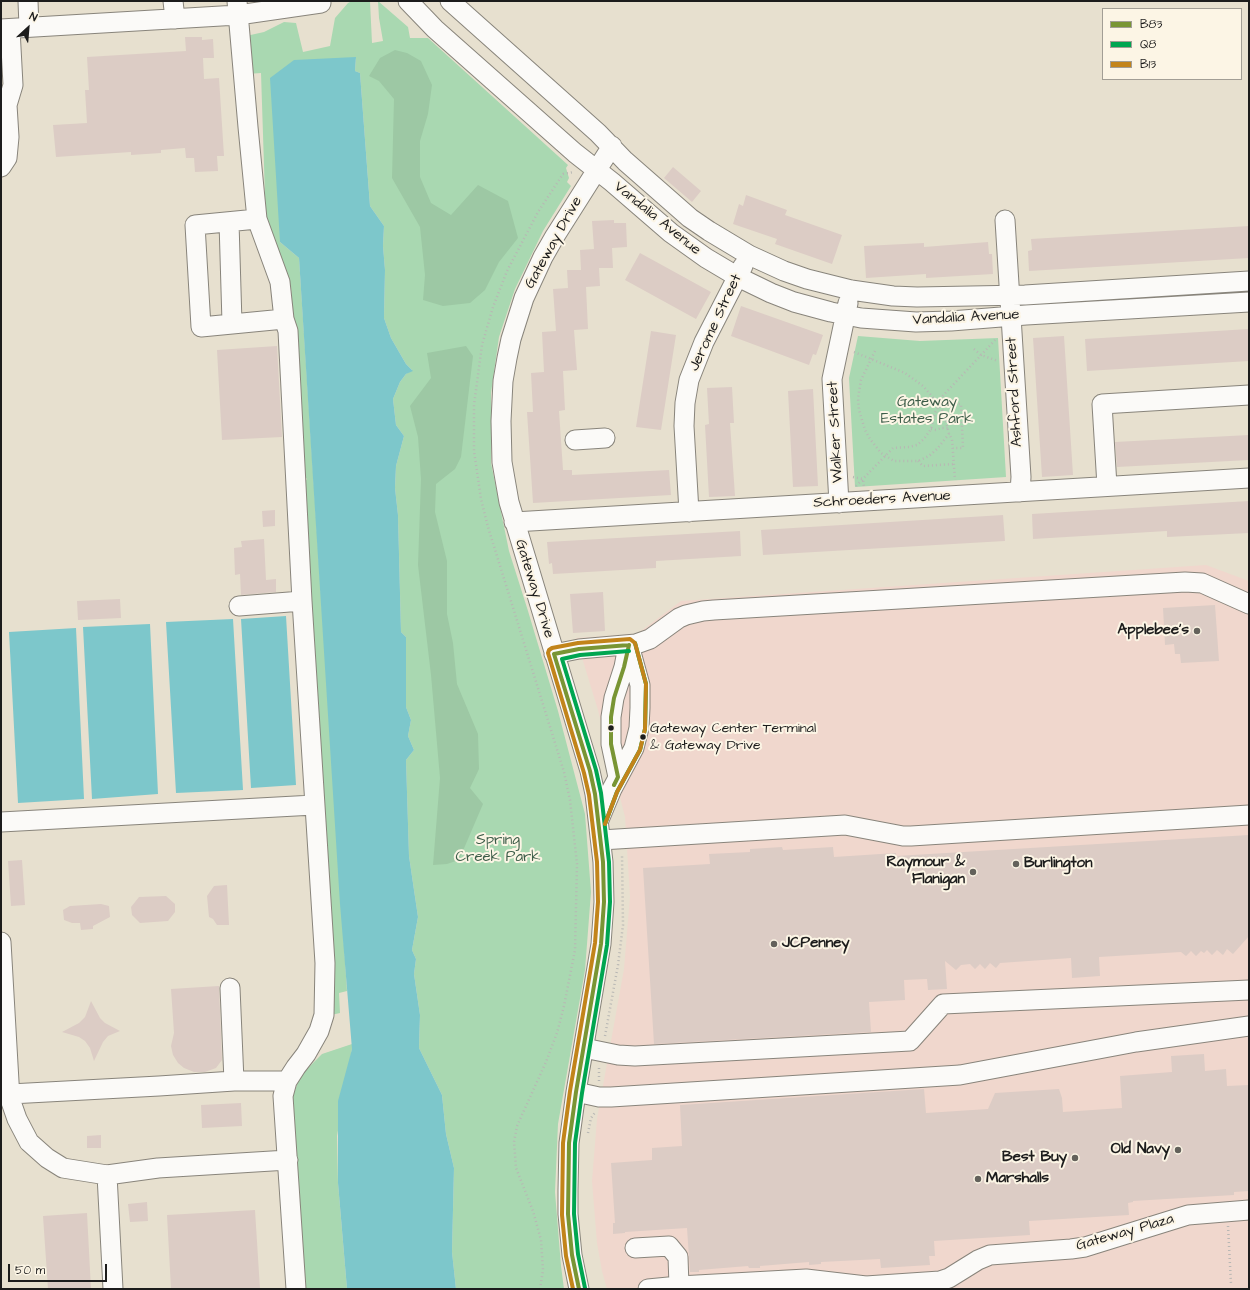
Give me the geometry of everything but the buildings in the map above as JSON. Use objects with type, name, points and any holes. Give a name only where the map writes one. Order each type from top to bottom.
[{"type":"street","points":[[28,1],[29,28]]},
{"type":"street","name":"Vandalia Avenue","points":[[408,1],[435,29],[575,153],[612,182],[671,233],[706,258],[738,277],[794,302],[846,315],[880,320],[916,322],[1249,302]]},
{"type":"street","name":"Vandalia Avenue","points":[[450,1],[612,146],[625,161],[690,218],[749,255],[784,271],[807,279],[852,290],[893,296],[917,297],[1010,295],[1249,281]]},
{"type":"street","points":[[1,166],[7,158],[9,137],[7,105],[13,86],[6,29],[29,28],[174,10],[321,3]]},
{"type":"street","points":[[238,8],[257,219],[280,282],[284,319],[288,331],[302,601],[325,963],[324,1015],[319,1031],[306,1054],[287,1081],[283,1096],[296,1289]]},
{"type":"street","name":"Gateway Drive","points":[[579,1289],[572,1255],[568,1190],[569,1143],[576,1092],[599,962],[603,924],[604,881],[600,831],[590,771],[514,522],[505,481],[501,442],[502,394],[511,339],[524,298],[543,257],[612,146]]},
{"type":"street","points":[[257,219],[195,225],[201,327],[284,319]]},
{"type":"street","name":"Ashford Street","points":[[1005,220],[1020,492]]},
{"type":"street","points":[[228,222],[232,323]]},
{"type":"street","name":"Jerome Street","points":[[689,512],[684,426],[689,380],[697,358],[749,255]]},
{"type":"street","name":"Walker Street","points":[[839,503],[832,379],[852,290]]},
{"type":"street","points":[[1107,486],[1102,404],[1249,395]]},
{"type":"street","points":[[575,440],[605,438]]},
{"type":"street","name":"Schroeders Avenue","points":[[514,522],[1249,478]]},
{"type":"street","points":[[554,654],[580,649],[629,645],[650,639],[679,618],[686,615],[714,610],[1185,582],[1202,583],[1249,604]]},
{"type":"street","points":[[239,606],[302,601]]},
{"type":"street","points":[[618,777],[611,744],[611,717],[614,698],[629,645]]},
{"type":"street","points":[[629,645],[640,685],[639,724],[634,748],[612,789],[600,831],[844,825],[910,836],[1249,815]]},
{"type":"street","points":[[1,822],[314,805]]},
{"type":"street","points":[[1,942],[10,1099],[16,1119],[30,1142],[47,1158],[63,1168],[107,1175],[158,1168],[288,1160]]},
{"type":"street","points":[[230,988],[234,1081]]},
{"type":"street","points":[[584,1048],[618,1055],[635,1056],[910,1041],[943,1004],[1249,990]]},
{"type":"street","points":[[576,1092],[599,1097],[611,1097],[960,1075],[1136,1042],[1249,1026]]},
{"type":"street","points":[[10,1094],[234,1081],[287,1081]]},
{"type":"street","points":[[107,1175],[113,1289]]},
{"type":"street","name":"Gateway Plaza","points":[[648,1289],[806,1279],[866,1286],[935,1282],[949,1278],[978,1260],[990,1255],[1080,1248],[1188,1215],[1249,1210]]},
{"type":"street","points":[[635,1248],[670,1246],[678,1257],[679,1286]]},
{"type":"path","points":[[540,1289],[543,1257],[541,1240],[533,1211],[516,1168],[514,1142],[517,1126],[546,1062],[557,1033],[564,1006],[576,950],[578,864],[570,800],[564,772],[488,527],[483,506],[474,451],[474,405],[482,346],[493,307],[507,271],[538,212],[564,174],[572,172]]},
{"type":"path","points":[[854,488],[893,448],[917,445],[924,439],[931,429],[938,403],[999,335]]},
{"type":"path","points":[[974,349],[981,355],[1001,362]]},
{"type":"path","points":[[852,351],[910,376],[923,386],[938,403],[944,413],[949,434],[952,439],[955,482]]},
{"type":"path","points":[[875,351],[861,380],[858,398],[859,410],[861,420],[870,439],[885,456],[894,461],[900,462],[918,461],[929,456],[937,449],[949,434]]},
{"type":"path","points":[[938,403],[961,404],[963,448],[953,448]]},
{"type":"path","points":[[931,429],[936,430],[948,428]]},
{"type":"path","points":[[918,461],[923,466],[954,464]]},
{"type":"path","points":[[853,477],[863,479]]},
{"type":"path","points":[[863,479],[864,487]]},
{"type":"path","points":[[604,1041],[618,964],[623,925],[622,854]]},
{"type":"path","points":[[599,1084],[600,1063]]},
{"type":"path","points":[[588,1133],[591,1118],[598,1109]]},
{"type":"path","points":[[1227,1222],[1231,1284]]},
{"type":"shaded area","points":[[1206,565],[1249,581],[1249,1289],[607,1289],[597,1243],[592,1181],[597,1119],[624,969],[630,897],[625,817],[598,710],[576,638],[637,634],[681,601]]},
{"type":"green space","name":"Spring Creek Park","points":[[352,1],[370,1],[372,43],[383,41],[378,1],[408,27],[410,38],[428,38],[568,165],[566,168],[569,178],[567,182],[571,186],[543,231],[515,289],[499,337],[491,393],[491,463],[509,551],[558,711],[585,814],[591,892],[585,970],[558,1124],[555,1192],[564,1289],[456,1289],[452,1252],[454,1168],[446,1134],[442,1095],[419,1048],[420,1015],[414,974],[416,959],[412,950],[418,917],[409,856],[406,760],[414,750],[408,736],[411,720],[406,707],[406,637],[401,632],[398,515],[395,488],[396,466],[404,436],[396,425],[393,399],[400,382],[406,374],[412,370],[406,364],[391,338],[384,318],[384,226],[370,206],[360,73],[355,71],[356,57],[280,242],[299,258],[347,991],[339,993],[340,1013],[331,1015],[330,1009],[334,1007],[320,750],[303,483],[307,479],[302,474],[291,287],[284,266],[270,240],[266,227],[261,73],[247,74],[246,36],[264,32],[284,22],[296,23],[303,52],[330,46],[335,18],[348,3]]},
{"type":"green space","points":[[395,50],[407,53],[421,61],[432,85],[428,114],[420,141],[420,177],[431,203],[451,215],[478,185],[508,201],[518,238],[499,262],[485,290],[470,303],[443,306],[423,300],[425,275],[420,227],[392,178],[394,99],[379,81],[369,76],[380,58]]},
{"type":"green space","name":"Gateway Estates Park","points":[[858,336],[920,341],[998,338],[1006,477],[855,487],[849,378]]},
{"type":"green space","points":[[466,346],[473,356],[461,457],[455,469],[436,484],[435,512],[447,561],[447,614],[453,643],[457,684],[478,734],[479,769],[470,788],[483,804],[459,860],[447,864],[433,865],[440,778],[431,675],[418,565],[421,479],[418,437],[410,406],[431,378],[427,353]]},
{"type":"green space","points":[[352,1044],[337,1136],[338,1183],[347,1289],[305,1289],[292,1099],[300,1076],[322,1054]]},
{"type":"water","points":[[356,57],[355,71],[360,73],[370,206],[384,226],[384,318],[391,338],[406,364],[413,371],[406,374],[400,382],[393,399],[396,425],[404,436],[396,466],[395,488],[398,515],[401,632],[406,637],[406,707],[411,720],[408,736],[414,750],[406,760],[409,856],[418,917],[412,950],[416,959],[414,974],[420,1015],[419,1048],[442,1095],[446,1134],[454,1168],[452,1252],[456,1289],[347,1289],[338,1183],[338,1101],[352,1049],[340,904],[299,258],[280,242],[270,78],[294,60]]},
{"type":"water","points":[[286,616],[296,785],[251,788],[241,619]]},
{"type":"water","points":[[233,619],[243,790],[176,793],[166,622]]},
{"type":"water","points":[[150,624],[158,794],[92,799],[83,627]]},
{"type":"water","points":[[76,628],[84,799],[18,803],[9,632]]},
{"type":"transit line","name":"B13","points":[[573,1289],[566,1256],[562,1215],[563,1143],[570,1091],[595,943],[598,902],[597,862],[589,795],[584,773],[548,653],[552,648],[578,643],[630,639],[635,643],[646,684],[645,729],[640,750],[617,792],[605,824]]},
{"type":"transit line","name":"Q8","points":[[605,824],[617,792],[640,750],[645,729],[646,684],[635,643]]},
{"type":"transit line","name":"B83","points":[[614,785],[618,777],[611,744],[611,717],[614,698],[629,645]]},
{"type":"transit line","name":"B83","points":[[579,1289],[572,1255],[568,1214],[569,1143],[601,944],[604,902],[603,862],[595,794],[590,771],[554,654],[579,649],[629,645]]},
{"type":"transit line","name":"Q8","points":[[585,1288],[578,1254],[574,1214],[575,1143],[607,945],[610,902],[609,862],[601,793],[596,770],[562,659],[580,655],[629,651]]},
{"type":"place","name":"Applebee's","points":[[1197,631]]},
{"type":"place","name":"Gateway Center Terminal & Gateway Drive","points":[[643,737]]},
{"type":"place","name":"Burlington","points":[[1016,864]]},
{"type":"place","name":"Raymour & Flanigan","points":[[973,872]]},
{"type":"place","name":"JCPenney","points":[[774,944]]},
{"type":"place","name":"Old Navy","points":[[1178,1150]]},
{"type":"place","name":"Best Buy","points":[[1075,1158]]},
{"type":"place","name":"Marshalls","points":[[978,1179]]}]
